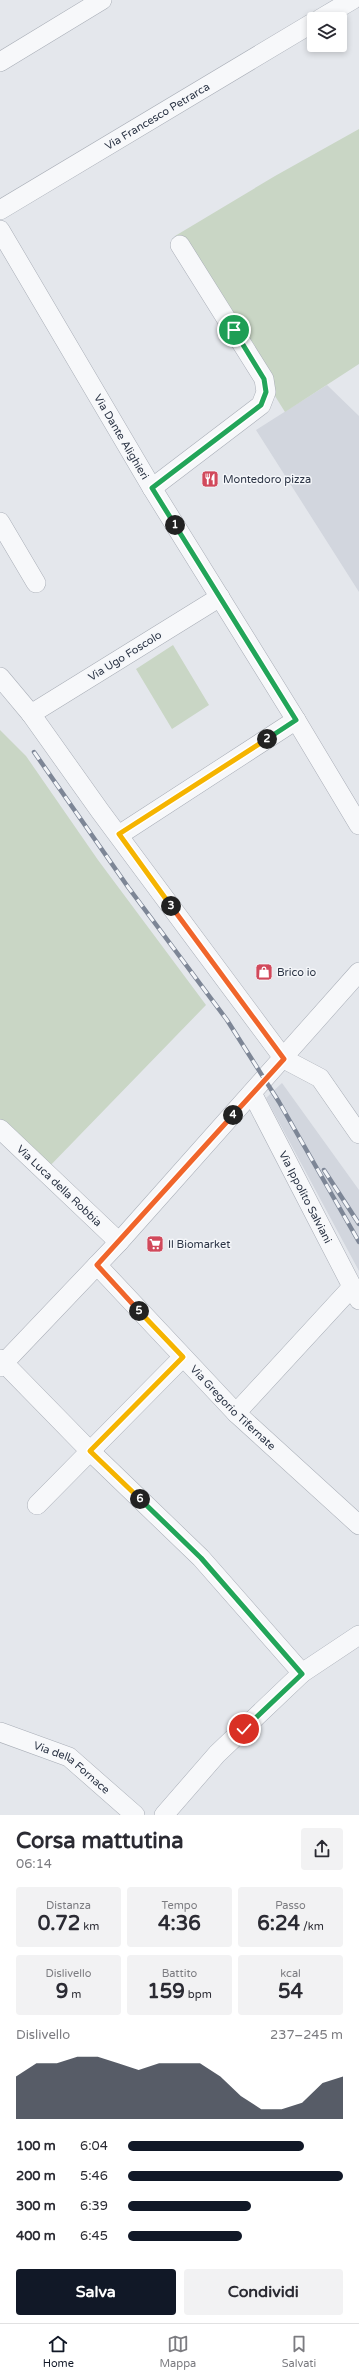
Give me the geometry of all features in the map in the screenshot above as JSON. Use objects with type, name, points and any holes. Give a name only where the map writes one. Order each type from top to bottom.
[{"type":"street","points":[[0,62],[102,0]]},
{"type":"street","points":[[332,12],[352,0]]},
{"type":"street","name":"Via Francesco Petrarca","points":[[0,210],[307,26]]},
{"type":"street","name":"Via Dante Alighieri","points":[[0,230],[152,488],[296,720],[359,825]]},
{"type":"street","points":[[152,488],[261,405],[266,392],[264,379],[180,245]]},
{"type":"street","points":[[0,522],[36,582]]},
{"type":"street","name":"Via Ugo Foscolo","points":[[31,714],[220,597]]},
{"type":"street","points":[[0,677],[31,714],[100,812],[119,834],[284,1059],[320,1078],[359,1134]]},
{"type":"street","points":[[119,834],[296,720]]},
{"type":"street","points":[[302,1674],[201,1558],[1,1363],[119,1242],[284,1059],[359,972]]},
{"type":"street","name":"Via Ippolito Salviani","points":[[252,1094],[355,1293]]},
{"type":"street","name":"Via Luca della Robbia","points":[[0,1129],[119,1242]]},
{"type":"street","name":"Via Gregorio Tifernate","points":[[97,1265],[236,1413],[359,1525]]},
{"type":"street","points":[[236,1413],[355,1293]]},
{"type":"street","points":[[37,1505],[183,1357]]},
{"type":"street","points":[[164,1815],[217,1754],[302,1674],[359,1635]]},
{"type":"street","name":"Via della Fornace","points":[[0,1732],[69,1757],[135,1815]]},
{"type":"shaded area","points":[[327,385],[359,416],[359,592],[256,430]]},
{"type":"shaded area","points":[[282,1083],[359,1190],[359,1271],[266,1098]]},
{"type":"green space","points":[[359,129],[359,364],[285,412],[175,236],[275,176]]},
{"type":"green space","points":[[173,645],[209,705],[172,729],[136,669]]},
{"type":"green space","points":[[0,730],[26,756],[98,860],[206,1005],[44,1172],[0,1129]]},
{"type":"railway","points":[[34,752],[128,887],[227,1020],[279,1102],[359,1242]]},
{"type":"railway","points":[[324,1170],[359,1224]]},
{"type":"place","name":"Montedoro pizza","points":[[210,479]]},
{"type":"place","name":"Brico io","points":[[264,972]]},
{"type":"place","name":"Il Biomarket","points":[[155,1244]]},
{"type":"route","points":[[234,330],[264,379],[266,392],[261,405],[152,488],[296,720],[119,834],[284,1059],[97,1265],[148,1322],[183,1357],[90,1451],[201,1558],[302,1674],[244,1729]]}]
